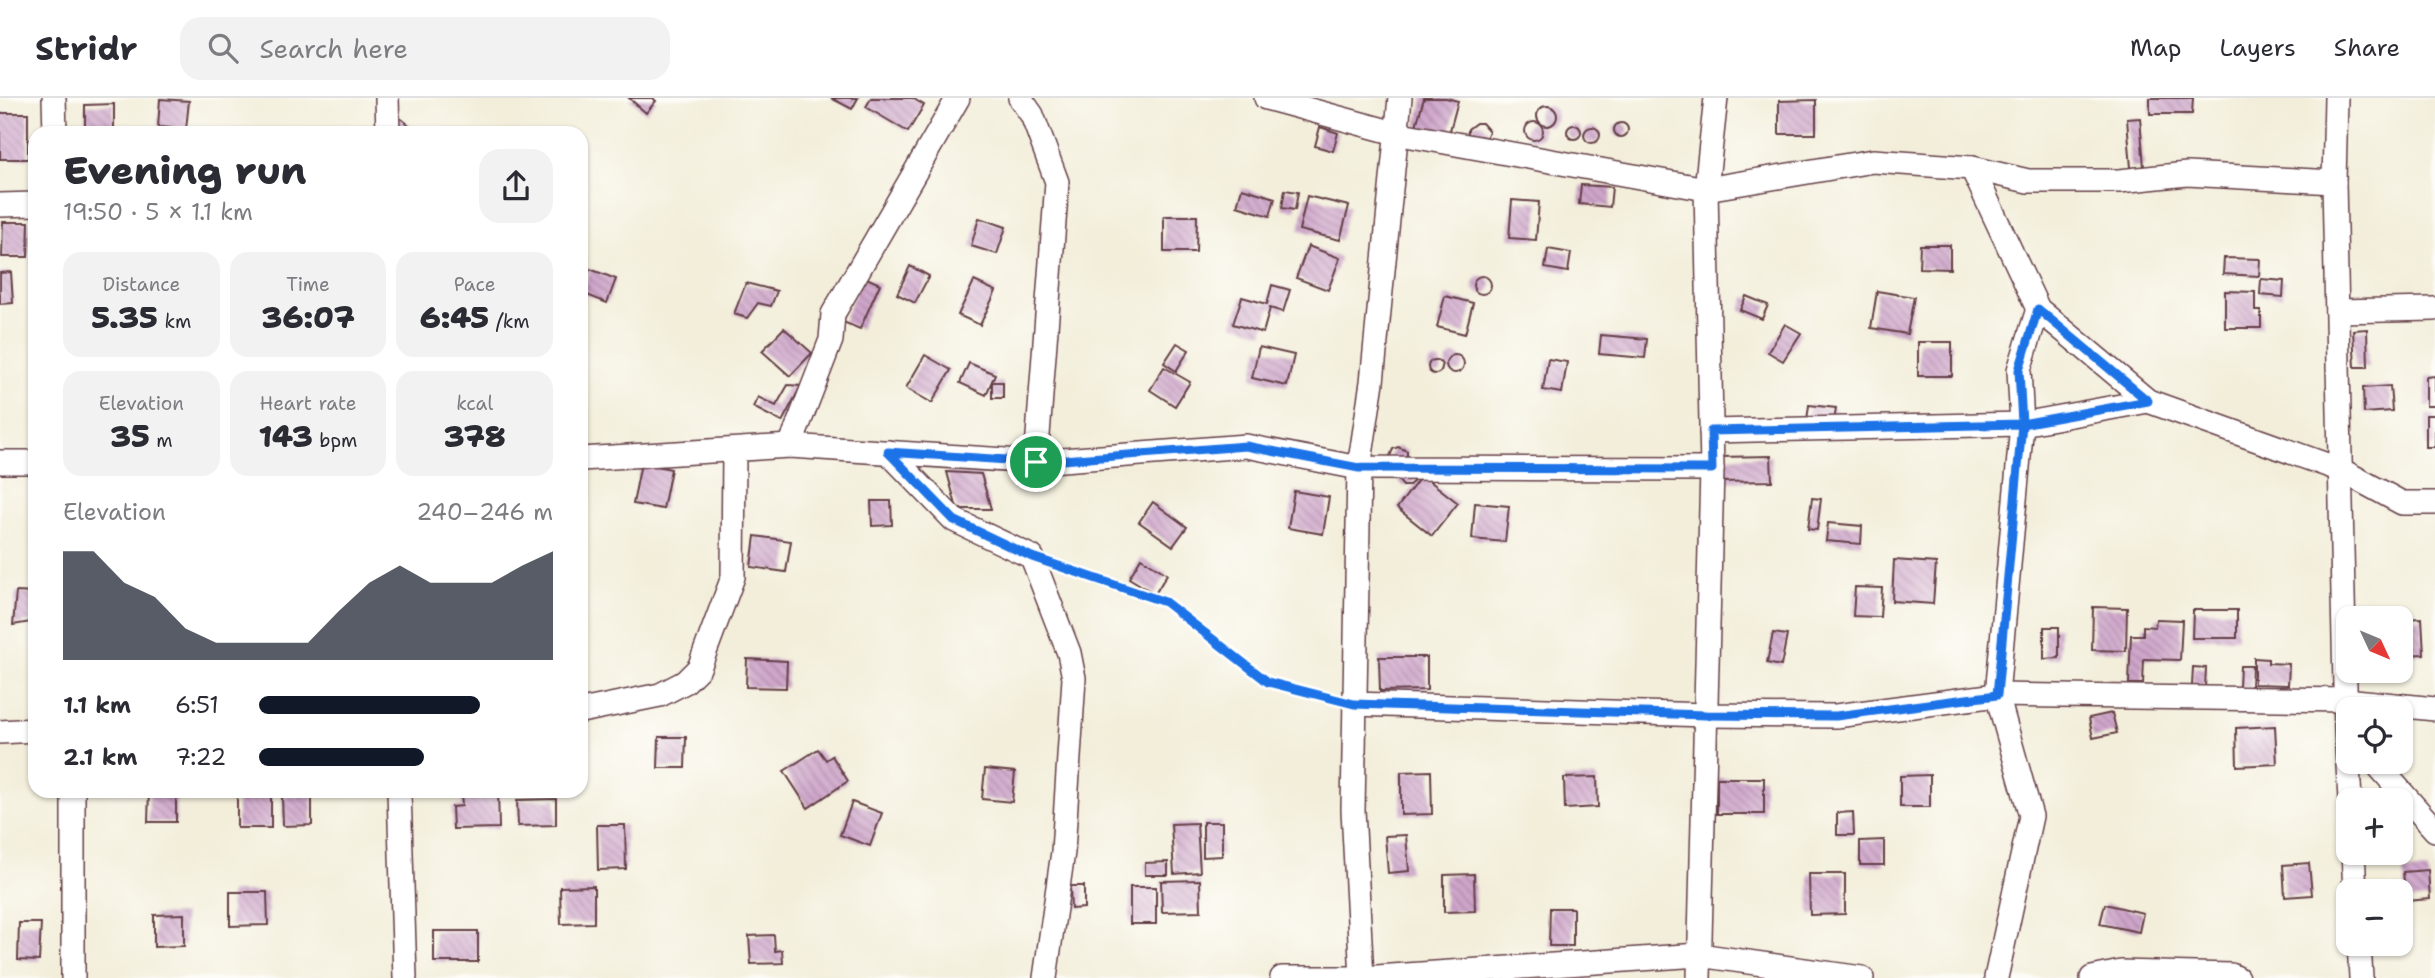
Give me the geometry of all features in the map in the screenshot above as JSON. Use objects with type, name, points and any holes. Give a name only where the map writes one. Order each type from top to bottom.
[{"type":"street","points":[[54,98],[55,126]]},
{"type":"street","points":[[387,98],[388,126]]},
{"type":"street","points":[[790,446],[831,340],[833,314],[958,98]]},
{"type":"street","points":[[1020,98],[1032,116],[1057,182],[1036,462]]},
{"type":"street","points":[[1266,98],[1395,133],[1706,189],[1873,161],[1972,168],[2028,181],[2119,181],[2186,174],[2334,182]]},
{"type":"street","points":[[1362,978],[1353,810],[1359,468],[1372,382],[1400,98]]},
{"type":"street","points":[[2336,98],[2334,182],[2346,697]]},
{"type":"street","points":[[1699,967],[1712,469],[1706,189],[1719,102]]},
{"type":"street","points":[[1972,168],[2038,309],[2148,401],[2340,470],[2402,503],[2435,503]]},
{"type":"street","points":[[0,205],[28,204]]},
{"type":"street","points":[[1996,978],[2031,816],[1997,695],[2022,424],[2019,370],[2038,309]]},
{"type":"street","points":[[2337,311],[2435,309]]},
{"type":"street","points":[[1711,431],[2022,424],[2148,401]]},
{"type":"street","points":[[588,459],[790,446],[1036,462],[1246,446],[1359,468],[1712,469]]},
{"type":"street","points":[[588,710],[660,695],[685,682],[699,668],[733,577],[734,450]]},
{"type":"street","points":[[888,452],[954,520],[1032,557],[1069,653],[1074,678],[1063,852],[1045,978]]},
{"type":"street","points":[[0,462],[28,462]]},
{"type":"street","points":[[1354,704],[1706,715],[1836,716],[1997,695],[2336,700]]},
{"type":"street","points":[[2413,707],[2435,709]]},
{"type":"street","points":[[0,732],[28,730]]},
{"type":"street","points":[[2385,774],[2435,830]]},
{"type":"street","points":[[73,798],[73,978]]},
{"type":"street","points":[[399,798],[405,978]]},
{"type":"street","points":[[2360,956],[2361,978]]},
{"type":"street","points":[[1282,978],[1362,978],[1699,967],[1861,978]]},
{"type":"street","points":[[2092,978],[2121,972],[2231,975],[2237,978]]},
{"type":"path","points":[[1032,557],[1165,602],[1268,682],[1354,704]]},
{"type":"building","points":[[629,98],[653,98],[656,101],[646,113]]},
{"type":"building","points":[[831,98],[858,98],[852,109]]},
{"type":"building","points":[[871,98],[912,98],[924,105],[908,132],[866,107]]},
{"type":"building","points":[[1424,98],[1458,101],[1449,134],[1416,126]]},
{"type":"building","points":[[2150,98],[2193,98],[2192,114],[2150,114]]},
{"type":"building","points":[[160,99],[189,101],[186,126],[158,126]]},
{"type":"building","points":[[1816,100],[1816,134],[1779,134],[1779,101]]},
{"type":"building","points":[[114,104],[114,126],[85,126],[85,105]]},
{"type":"building","points":[[1547,106],[1554,109],[1557,116],[1554,123],[1547,126],[1540,123],[1537,116],[1540,109]]},
{"type":"building","points":[[0,113],[28,113],[28,159],[0,159]]},
{"type":"building","points":[[395,114],[411,126],[391,126]]},
{"type":"building","points":[[2140,118],[2144,167],[2131,168],[2127,119]]},
{"type":"building","points":[[1534,122],[1540,125],[1543,131],[1540,137],[1534,140],[1528,137],[1525,131],[1528,125]]},
{"type":"building","points":[[1476,123],[1482,123],[1489,131],[1485,141],[1468,135],[1468,129]]},
{"type":"building","points":[[1618,123],[1624,123],[1628,130],[1624,137],[1618,137],[1614,133],[1614,127]]},
{"type":"building","points":[[1574,125],[1579,127],[1579,137],[1574,139],[1569,137],[1567,132],[1569,127]]},
{"type":"building","points":[[1320,127],[1338,133],[1333,151],[1315,146]]},
{"type":"building","points":[[1592,127],[1600,135],[1592,143],[1584,135]]},
{"type":"building","points":[[1581,185],[1612,187],[1610,207],[1579,204]]},
{"type":"building","points":[[1242,188],[1275,198],[1270,216],[1237,206]]},
{"type":"building","points":[[1285,190],[1298,192],[1295,210],[1282,208]]},
{"type":"building","points":[[1307,196],[1349,206],[1340,240],[1299,230]]},
{"type":"building","points":[[1512,200],[1539,202],[1536,240],[1509,238]]},
{"type":"building","points":[[1164,216],[1197,216],[1196,252],[1164,252]]},
{"type":"building","points":[[979,218],[1006,227],[997,254],[971,246]]},
{"type":"building","points":[[3,222],[28,222],[28,257],[2,257]]},
{"type":"building","points":[[1920,245],[1950,245],[1950,269],[1919,268]]},
{"type":"building","points":[[1308,246],[1340,258],[1328,290],[1296,278]]},
{"type":"building","points":[[1548,249],[1571,253],[1568,272],[1545,268]]},
{"type":"building","points":[[2224,258],[2260,259],[2259,276],[2223,274]]},
{"type":"building","points":[[910,266],[929,276],[915,303],[897,294]]},
{"type":"building","points":[[590,269],[616,279],[607,303],[588,295]]},
{"type":"building","points":[[11,272],[13,303],[0,304],[0,273]]},
{"type":"building","points":[[862,276],[880,284],[860,329],[843,322]]},
{"type":"building","points":[[1482,276],[1488,279],[1491,285],[1488,291],[1482,294],[1476,291],[1473,285],[1476,279]]},
{"type":"building","points":[[2261,279],[2284,281],[2283,297],[2260,295]]},
{"type":"building","points":[[974,281],[996,291],[980,325],[958,315]]},
{"type":"building","points":[[746,283],[777,291],[771,306],[758,303],[747,318],[734,314]]},
{"type":"building","points":[[1272,285],[1290,290],[1283,312],[1270,308],[1263,333],[1233,324],[1242,297],[1267,304]]},
{"type":"building","points":[[1877,291],[1914,297],[1907,334],[1871,328]]},
{"type":"building","points":[[2225,291],[2255,292],[2255,311],[2261,311],[2261,328],[2225,328]]},
{"type":"building","points":[[1445,296],[1473,303],[1465,334],[1437,327]]},
{"type":"building","points":[[1746,296],[1768,305],[1762,319],[1740,310]]},
{"type":"building","points":[[1785,324],[1801,333],[1783,361],[1768,352]]},
{"type":"building","points":[[784,328],[812,353],[790,376],[762,351]]},
{"type":"building","points":[[2367,329],[2368,367],[2355,367],[2353,330]]},
{"type":"building","points":[[1601,335],[1647,339],[1645,358],[1599,354]]},
{"type":"building","points":[[1918,342],[1952,342],[1952,376],[1918,376]]},
{"type":"building","points":[[1177,343],[1189,350],[1176,371],[1164,363]]},
{"type":"building","points":[[1259,347],[1294,355],[1287,386],[1252,378]]},
{"type":"building","points":[[925,355],[951,370],[932,403],[906,388]]},
{"type":"building","points":[[1455,355],[1461,358],[1464,364],[1461,370],[1455,373],[1449,370],[1446,364],[1449,358]]},
{"type":"building","points":[[1548,359],[1567,362],[1562,393],[1543,390]]},
{"type":"building","points":[[1432,360],[1438,360],[1442,367],[1438,374],[1432,374],[1428,370],[1428,364]]},
{"type":"building","points":[[969,363],[995,374],[986,395],[960,383]]},
{"type":"building","points":[[1164,367],[1190,382],[1175,406],[1150,390]]},
{"type":"building","points":[[2435,376],[2435,406],[2426,406],[2426,377]]},
{"type":"building","points":[[992,382],[1003,382],[1003,398],[992,398]]},
{"type":"building","points":[[788,385],[801,386],[782,422],[753,407],[758,397],[776,406]]},
{"type":"building","points":[[2390,386],[2392,411],[2364,413],[2363,388]]},
{"type":"building","points":[[1809,405],[1836,408],[1834,423],[1807,420]]},
{"type":"building","points":[[2426,415],[2435,415],[2435,447],[2426,447]]},
{"type":"building","points":[[1398,447],[1407,451],[1407,461],[1389,458],[1393,449]]},
{"type":"building","points":[[1771,456],[1772,481],[1719,482],[1719,457]]},
{"type":"building","points":[[641,463],[671,469],[663,509],[633,504]]},
{"type":"building","points":[[947,472],[981,474],[991,509],[957,509]]},
{"type":"building","points":[[1422,475],[1458,503],[1432,536],[1397,508]]},
{"type":"building","points":[[1398,476],[1414,476],[1414,481],[1403,486]]},
{"type":"building","points":[[1294,491],[1329,497],[1323,534],[1288,528]]},
{"type":"building","points":[[1812,498],[1821,499],[1817,530],[1808,529]]},
{"type":"building","points":[[871,501],[891,501],[892,525],[872,526]]},
{"type":"building","points":[[1153,502],[1187,527],[1173,546],[1139,522]]},
{"type":"building","points":[[1475,503],[1509,506],[1505,542],[1472,539]]},
{"type":"building","points":[[1828,523],[1862,526],[1861,544],[1826,541]]},
{"type":"building","points":[[755,536],[791,541],[786,572],[751,567]]},
{"type":"building","points":[[1141,558],[1167,574],[1155,594],[1129,578]]},
{"type":"building","points":[[1894,560],[1936,563],[1933,604],[1892,601]]},
{"type":"building","points":[[1855,587],[1882,588],[1880,617],[1853,616]]},
{"type":"building","points":[[16,592],[28,593],[28,622],[13,625]]},
{"type":"building","points":[[2093,607],[2127,608],[2126,651],[2092,650]]},
{"type":"building","points":[[2193,610],[2237,610],[2237,638],[2192,638]]},
{"type":"building","points":[[2413,618],[2422,618],[2424,654],[2413,654]]},
{"type":"building","points":[[2156,619],[2182,620],[2180,660],[2144,659],[2143,684],[2129,684],[2131,635],[2143,635],[2143,626],[2155,627]]},
{"type":"building","points":[[2044,627],[2059,627],[2059,658],[2044,659]]},
{"type":"building","points":[[1773,633],[1787,635],[1781,666],[1767,663]]},
{"type":"building","points":[[1379,657],[1427,657],[1427,690],[1380,691]]},
{"type":"building","points":[[2254,658],[2268,659],[2268,663],[2289,664],[2288,685],[2254,684]]},
{"type":"building","points":[[747,659],[787,661],[786,688],[746,687]]},
{"type":"building","points":[[2240,666],[2252,666],[2251,687],[2239,687]]},
{"type":"building","points":[[2193,667],[2206,668],[2205,687],[2192,686]]},
{"type":"building","points":[[2112,713],[2117,733],[2093,738],[2089,718]]},
{"type":"building","points":[[2275,726],[2277,764],[2237,766],[2236,728]]},
{"type":"building","points":[[659,737],[686,737],[685,768],[658,768]]},
{"type":"building","points":[[818,749],[826,760],[832,756],[848,781],[808,808],[784,771]]},
{"type":"building","points":[[985,769],[1015,772],[1012,802],[982,799]]},
{"type":"building","points":[[1431,771],[1432,814],[1401,815],[1401,772]]},
{"type":"building","points":[[1930,775],[1930,807],[1900,807],[1900,776]]},
{"type":"building","points":[[1597,777],[1598,807],[1565,809],[1564,778]]},
{"type":"building","points":[[1717,778],[1764,778],[1764,814],[1717,814]]},
{"type":"building","points":[[149,798],[176,798],[176,822],[148,822]]},
{"type":"building","points":[[237,798],[271,798],[271,828],[237,828]]},
{"type":"building","points":[[282,798],[312,798],[312,825],[283,826]]},
{"type":"building","points":[[461,798],[498,798],[499,828],[453,829],[452,807],[462,806]]},
{"type":"building","points":[[556,799],[556,825],[518,826],[517,800]]},
{"type":"building","points":[[852,802],[882,813],[870,846],[840,835]]},
{"type":"building","points":[[1853,812],[1854,835],[1837,835],[1837,813]]},
{"type":"building","points":[[1203,822],[1222,822],[1222,856],[1203,857]]},
{"type":"building","points":[[1197,823],[1200,872],[1174,874],[1171,824]]},
{"type":"building","points":[[597,825],[625,825],[626,869],[598,870]]},
{"type":"building","points":[[1406,835],[1409,871],[1388,873],[1385,836]]},
{"type":"building","points":[[1884,840],[1884,865],[1860,865],[1860,841]]},
{"type":"building","points":[[1168,862],[1168,875],[1145,875],[1145,863]]},
{"type":"building","points":[[2309,863],[2312,895],[2285,897],[2283,865]]},
{"type":"building","points":[[2428,870],[2430,899],[2413,900],[2413,879],[2404,879],[2403,872]]},
{"type":"building","points":[[1474,874],[1475,911],[1444,912],[1444,875]]},
{"type":"building","points":[[1809,874],[1845,874],[1845,914],[1810,915]]},
{"type":"building","points":[[1200,880],[1201,911],[1162,912],[1161,881]]},
{"type":"building","points":[[594,886],[594,923],[561,924],[560,887]]},
{"type":"building","points":[[1070,886],[1084,886],[1084,908],[1071,909]]},
{"type":"building","points":[[1130,887],[1156,887],[1156,924],[1130,924]]},
{"type":"building","points":[[230,892],[267,892],[268,925],[230,926]]},
{"type":"building","points":[[2105,904],[2143,913],[2139,932],[2100,924]]},
{"type":"building","points":[[1550,908],[1573,908],[1573,946],[1549,946]]},
{"type":"building","points":[[184,914],[184,946],[154,947],[154,915]]},
{"type":"building","points":[[19,923],[41,923],[39,961],[18,960]]},
{"type":"building","points":[[434,931],[478,931],[478,962],[434,962]]},
{"type":"building","points":[[774,935],[775,951],[782,950],[783,963],[751,964],[749,936]]},
{"type":"route","points":[[1036,462],[888,452],[954,520],[1032,557],[1165,602],[1268,682],[1354,704],[1706,715],[1836,716],[1997,695],[2022,424],[2019,370],[2038,309],[2148,401],[2022,424],[1711,431],[1712,469],[1359,468],[1246,446],[1036,462]]}]
